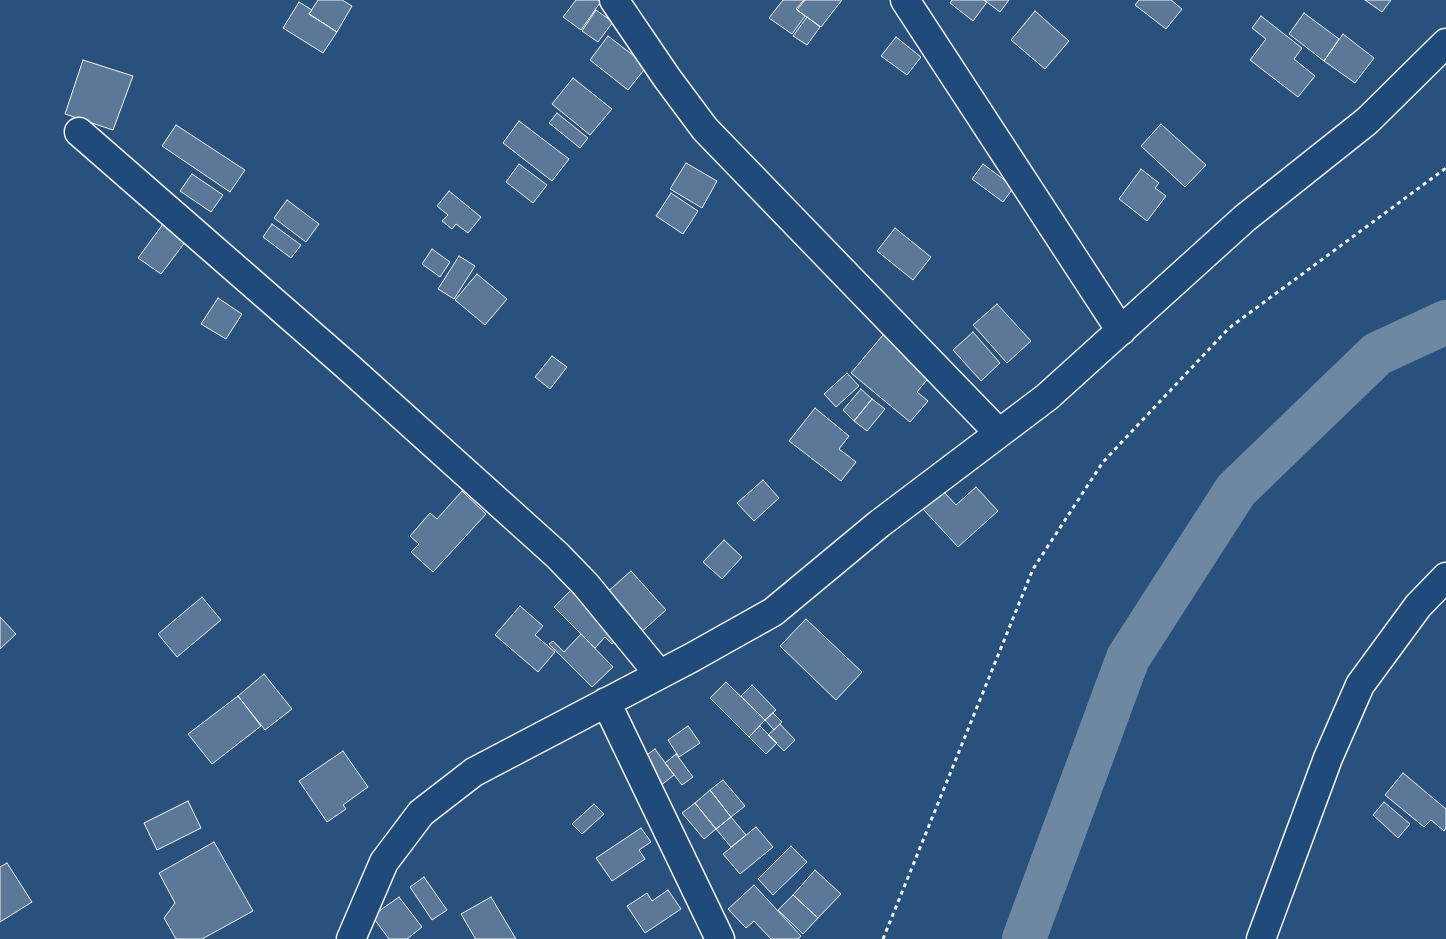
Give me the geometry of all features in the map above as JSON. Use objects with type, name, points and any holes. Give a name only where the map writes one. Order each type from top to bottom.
[{"type":"street","points":[[614,0],[671,84],[705,129],[999,433]]},
{"type":"street","points":[[905,0],[1121,331]]},
{"type":"street","points":[[351,939],[384,862],[421,813],[474,772],[691,658],[773,612],[879,524],[1047,397],[1245,218],[1367,122],[1446,43]]},
{"type":"street","points":[[79,132],[346,365],[557,555],[586,585],[660,674]]},
{"type":"street","points":[[1260,939],[1328,758],[1360,685],[1418,606],[1446,577]]},
{"type":"street","points":[[606,702],[720,939]]},
{"type":"path","points":[[883,939],[1033,569],[1103,462],[1229,328],[1446,168]]},
{"type":"building","points":[[318,0],[342,0],[352,6],[337,32],[309,14]]},
{"type":"building","points":[[576,0],[602,0],[581,30],[563,17]]},
{"type":"building","points":[[783,0],[804,0],[796,9],[805,16],[792,34],[769,18]]},
{"type":"building","points":[[805,0],[842,0],[821,27],[797,10]]},
{"type":"building","points":[[952,0],[984,0],[987,2],[973,21],[950,3]]},
{"type":"building","points":[[984,0],[1009,0],[1000,12]]},
{"type":"building","points":[[1139,0],[1171,0],[1182,9],[1166,29],[1135,5]]},
{"type":"building","points":[[1365,0],[1391,0],[1382,12]]},
{"type":"building","points":[[299,2],[312,10],[309,14],[337,32],[323,53],[283,28]]},
{"type":"building","points":[[596,10],[613,22],[598,42],[582,31]]},
{"type":"building","points":[[1035,11],[1069,41],[1045,69],[1011,40]]},
{"type":"building","points":[[1304,13],[1339,39],[1324,61],[1289,34]]},
{"type":"building","points":[[1261,16],[1302,48],[1294,59],[1315,76],[1298,97],[1250,60],[1266,39],[1252,28]]},
{"type":"building","points":[[807,17],[820,27],[807,45],[793,36]]},
{"type":"building","points":[[1343,34],[1374,58],[1355,83],[1324,61]]},
{"type":"building","points":[[608,36],[647,66],[628,90],[590,60]]},
{"type":"building","points":[[896,37],[921,57],[907,75],[881,56]]},
{"type":"building","points":[[83,60],[133,76],[113,130],[65,114]]},
{"type":"building","points":[[573,78],[612,109],[590,135],[552,104]]},
{"type":"building","points":[[557,113],[588,138],[580,148],[549,123]]},
{"type":"building","points":[[519,121],[569,159],[552,181],[503,143]]},
{"type":"building","points":[[1161,124],[1206,165],[1185,187],[1141,146]]},
{"type":"building","points":[[176,125],[245,170],[230,192],[162,146]]},
{"type":"building","points":[[686,163],[717,181],[702,208],[670,189]]},
{"type":"building","points":[[519,164],[547,185],[533,203],[506,182]]},
{"type":"building","points":[[983,164],[1014,187],[1003,202],[972,179]]},
{"type":"building","points":[[1141,169],[1159,183],[1155,188],[1166,196],[1147,221],[1119,199]]},
{"type":"building","points":[[192,174],[223,195],[211,212],[180,191]]},
{"type":"building","points":[[449,191],[481,217],[468,233],[456,224],[452,229],[442,221],[448,215],[437,206]]},
{"type":"building","points":[[671,193],[698,211],[683,234],[656,216]]},
{"type":"building","points":[[287,200],[319,224],[306,242],[274,218]]},
{"type":"building","points":[[166,220],[189,237],[161,274],[138,258]]},
{"type":"building","points":[[272,224],[301,245],[291,258],[263,237]]},
{"type":"building","points":[[895,228],[931,257],[913,280],[877,251]]},
{"type":"building","points":[[432,249],[450,262],[440,277],[422,264]]},
{"type":"building","points":[[459,256],[475,266],[454,299],[438,289]]},
{"type":"building","points":[[477,274],[507,299],[485,325],[455,300]]},
{"type":"building","points":[[218,298],[242,314],[226,339],[201,324]]},
{"type":"building","points":[[997,304],[1031,341],[1007,363],[973,325]]},
{"type":"building","points":[[973,332],[1000,363],[981,381],[953,350]]},
{"type":"building","points":[[883,335],[931,375],[917,392],[928,401],[910,422],[851,373]]},
{"type":"building","points":[[552,356],[567,367],[550,389],[535,377]]},
{"type":"building","points":[[847,373],[859,386],[836,407],[824,394]]},
{"type":"building","points":[[861,389],[872,399],[854,421],[843,410]]},
{"type":"building","points":[[872,399],[885,409],[867,431],[854,421]]},
{"type":"building","points":[[815,408],[849,436],[839,449],[856,462],[841,481],[789,441]]},
{"type":"building","points":[[763,480],[779,498],[754,521],[737,503]]},
{"type":"building","points":[[976,487],[998,511],[958,547],[923,509],[943,491],[956,505]]},
{"type":"building","points":[[462,491],[486,514],[433,572],[411,552],[419,544],[410,536],[430,513],[437,519]]},
{"type":"building","points":[[724,540],[742,557],[722,579],[703,562]]},
{"type":"building","points":[[631,571],[666,610],[639,634],[604,595]]},
{"type":"building","points":[[574,587],[622,635],[612,644],[605,637],[595,648],[554,607]]},
{"type":"building","points":[[202,597],[221,620],[177,657],[158,634]]},
{"type":"building","points":[[520,606],[543,626],[535,635],[555,652],[538,672],[495,635]]},
{"type":"building","points":[[0,617],[16,634],[0,649]]},
{"type":"building","points":[[806,619],[862,672],[836,700],[780,646]]},
{"type":"building","points":[[581,634],[613,667],[592,687],[549,644],[553,641],[564,652]]},
{"type":"building","points":[[264,674],[292,709],[265,730],[238,696]]},
{"type":"building","points":[[726,682],[765,720],[749,737],[710,698]]},
{"type":"building","points":[[752,685],[776,710],[765,720],[741,696]]},
{"type":"building","points":[[238,696],[261,726],[212,764],[188,734]]},
{"type":"building","points":[[773,713],[782,722],[774,730],[765,720]]},
{"type":"building","points":[[780,724],[795,740],[784,751],[768,735]]},
{"type":"building","points":[[688,726],[700,743],[679,757],[668,740]]},
{"type":"building","points":[[760,726],[777,743],[766,754],[749,737]]},
{"type":"building","points":[[655,749],[674,775],[660,786],[641,759]]},
{"type":"building","points":[[343,751],[368,787],[343,805],[346,809],[327,822],[299,781]]},
{"type":"building","points":[[676,754],[693,777],[682,785],[665,763]]},
{"type":"building","points":[[1403,773],[1446,809],[1446,828],[1444,831],[1431,820],[1424,827],[1385,795]]},
{"type":"building","points":[[723,780],[745,806],[731,817],[710,790]]},
{"type":"building","points":[[710,790],[731,817],[716,829],[695,803]]},
{"type":"building","points":[[188,801],[201,828],[157,850],[144,823]]},
{"type":"building","points":[[1384,802],[1410,824],[1398,838],[1373,815]]},
{"type":"building","points":[[695,803],[716,829],[704,839],[682,813]]},
{"type":"building","points":[[594,804],[604,814],[582,834],[572,824]]},
{"type":"building","points":[[731,817],[746,835],[731,847],[716,829]]},
{"type":"building","points":[[756,827],[773,847],[740,874],[723,854]]},
{"type":"building","points":[[641,828],[651,842],[639,850],[645,859],[612,881],[596,858]]},
{"type":"building","points":[[214,842],[253,911],[202,939],[176,939],[164,918],[175,903],[159,873]]},
{"type":"building","points":[[791,846],[807,862],[773,895],[758,879]]},
{"type":"building","points":[[7,863],[32,902],[0,922],[0,867]]},
{"type":"building","points":[[815,870],[841,894],[818,918],[793,895]]},
{"type":"building","points":[[424,877],[447,910],[432,920],[410,887]]},
{"type":"building","points":[[754,885],[801,936],[798,939],[771,939],[754,921],[746,928],[728,909]]},
{"type":"building","points":[[668,890],[681,909],[645,933],[627,906],[647,893],[652,901]]},
{"type":"building","points":[[793,895],[818,918],[803,934],[778,910]]},
{"type":"building","points":[[399,897],[422,927],[407,939],[389,939],[372,916]]},
{"type":"building","points":[[491,897],[516,939],[475,939],[461,914]]},
{"type":"waterway","points":[[1024,939],[1128,658],[1236,490],[1377,354],[1446,322]]}]
